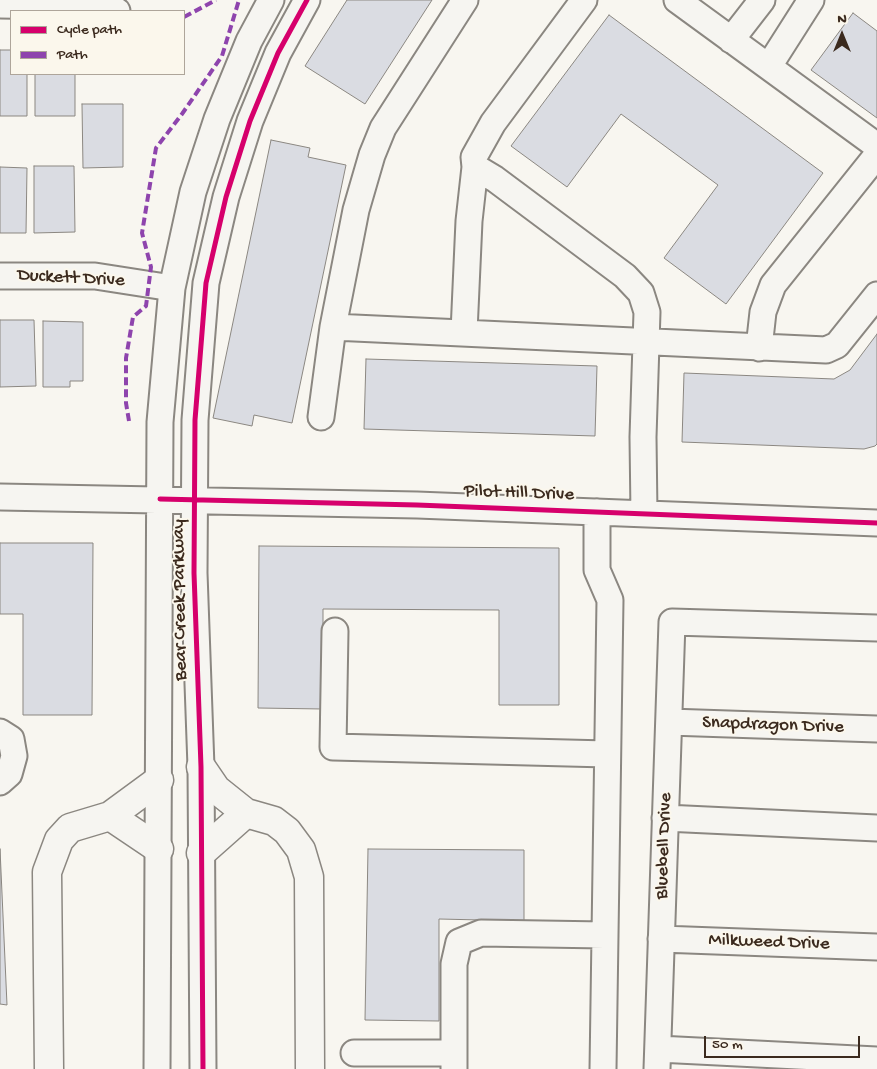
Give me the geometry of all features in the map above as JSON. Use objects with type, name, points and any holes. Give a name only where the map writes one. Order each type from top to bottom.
[{"type":"main road","points":[[200,766],[216,789],[246,813],[274,821],[287,830],[301,850],[309,877],[310,1069]]},
{"type":"main road","points":[[49,1069],[48,872],[59,840],[70,828],[110,816],[159,780]]},
{"type":"main road","points":[[201,853],[246,813]]},
{"type":"main road","points":[[110,816],[159,849]]},
{"type":"street","name":"Bear Creek Parkway","points":[[158,1069],[160,422],[172,288],[193,192],[217,118],[249,41],[271,0]]},
{"type":"street","name":"Bear Creek Parkway","points":[[203,1069],[200,766],[194,573],[194,502],[195,420],[206,283],[226,197],[250,121],[278,53],[307,0]]},
{"type":"street","points":[[321,417],[333,327],[356,210],[372,155],[383,128],[465,0]]},
{"type":"street","points":[[464,332],[469,221],[475,167],[474,157],[494,123],[584,0]]},
{"type":"street","points":[[677,0],[877,146]]},
{"type":"street","points":[[729,38],[762,0]]},
{"type":"street","points":[[769,66],[811,0]]},
{"type":"street","points":[[0,5],[107,8],[113,10]]},
{"type":"street","points":[[759,348],[763,312],[773,285],[877,155]]},
{"type":"street","points":[[475,167],[495,179],[625,276],[641,293],[647,312],[643,437],[644,514]]},
{"type":"street","name":"Duckett Drive","points":[[0,276],[95,276],[172,288]]},
{"type":"street","points":[[333,327],[646,340],[759,348],[826,350],[838,345],[877,294]]},
{"type":"street","name":"Pilot Hill Drive","points":[[0,497],[407,505],[877,523]]},
{"type":"street","points":[[597,512],[597,570],[610,600],[603,1069]]},
{"type":"street","name":"Bluebell Drive","points":[[657,1059],[672,622],[877,628]]},
{"type":"street","points":[[336,631],[333,747],[607,754]]},
{"type":"street","name":"Snapdragon Drive","points":[[669,722],[877,729]]},
{"type":"street","points":[[0,732],[11,738],[14,756],[9,774],[0,782]]},
{"type":"street","points":[[666,818],[877,828]]},
{"type":"street","points":[[354,1053],[454,1061],[454,964],[459,942],[481,933],[604,935]]},
{"type":"street","name":"Milkweed Drive","points":[[661,939],[877,947]]},
{"type":"street","points":[[657,1059],[877,1060]]},
{"type":"building","points":[[347,0],[432,0],[365,104],[305,66]]},
{"type":"building","points":[[853,13],[877,31],[877,118],[811,70]]},
{"type":"building","points":[[609,15],[823,173],[726,304],[664,258],[718,185],[621,114],[567,187],[511,146]]},
{"type":"building","points":[[0,50],[10,50],[10,75],[27,75],[27,116],[0,116]]},
{"type":"building","points":[[35,75],[75,75],[75,116],[35,116]]},
{"type":"building","points":[[82,104],[123,104],[123,167],[83,168]]},
{"type":"building","points":[[271,140],[310,148],[308,157],[346,165],[292,423],[254,415],[252,426],[213,418]]},
{"type":"building","points":[[34,166],[74,166],[75,232],[34,233]]},
{"type":"building","points":[[0,167],[27,168],[26,233],[0,233]]},
{"type":"building","points":[[0,320],[34,320],[36,386],[0,387]]},
{"type":"building","points":[[43,321],[83,322],[83,381],[70,381],[70,387],[43,387]]},
{"type":"building","points":[[877,334],[877,444],[875,446],[864,449],[682,442],[684,373],[834,379],[850,370]]},
{"type":"building","points":[[366,359],[597,366],[595,436],[364,429]]},
{"type":"building","points":[[0,543],[93,543],[92,715],[23,715],[23,614],[0,614]]},
{"type":"building","points":[[259,546],[559,548],[559,705],[499,705],[499,610],[323,609],[323,709],[258,708]]},
{"type":"building","points":[[0,849],[7,1005],[0,1004]]},
{"type":"building","points":[[368,849],[524,850],[524,921],[439,919],[439,1021],[365,1020]]},
{"type":"marked path","points":[[185,16],[216,0]]},
{"type":"marked path","points":[[129,421],[126,403],[126,358],[133,317],[146,306],[151,267],[142,233],[156,148],[222,56],[239,0]]},
{"type":"cycle path","points":[[203,1069],[201,767],[194,573],[195,420],[206,283],[226,197],[250,121],[278,53],[307,0]]},
{"type":"cycle path","points":[[160,499],[417,505],[877,523]]}]
